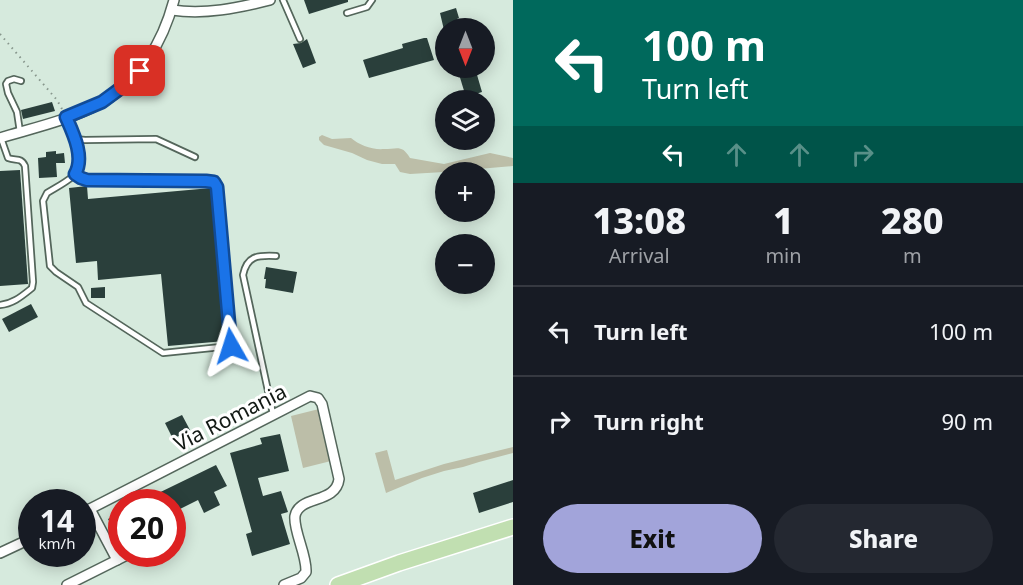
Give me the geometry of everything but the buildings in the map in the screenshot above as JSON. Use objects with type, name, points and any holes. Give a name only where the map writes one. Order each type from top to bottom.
[{"type":"main road","points":[[338,585],[513,527]]},
{"type":"street","points":[[0,138],[66,117],[102,102],[121,88],[140,71],[155,49],[165,29],[174,0]]},
{"type":"street","points":[[171,10],[201,13],[270,0]]},
{"type":"street","name":"Via Romania","points":[[96,506],[310,396],[318,398],[322,404],[339,479],[338,486],[333,492],[306,504],[297,511],[295,519],[306,572],[301,578],[284,585]]},
{"type":"street","points":[[96,527],[108,546]]},
{"type":"street","points":[[0,553],[18,545]]},
{"type":"street","points":[[67,585],[108,564]]},
{"type":"lane","points":[[283,0],[300,39]]},
{"type":"lane","points":[[347,13],[367,7],[372,0]]},
{"type":"lane","points":[[20,132],[17,112],[6,84],[14,79],[21,81]]},
{"type":"lane","points":[[66,117],[75,139],[79,163],[75,174],[47,193],[44,201],[48,256],[52,269],[78,287],[86,303],[163,353],[231,346],[217,187],[214,182],[87,180],[75,174]]},
{"type":"lane","points":[[0,138],[8,158],[19,159],[25,166],[33,282],[32,288],[16,301],[0,305]]},
{"type":"lane","points":[[75,139],[156,139],[195,157]]},
{"type":"lane","points":[[273,414],[243,276],[249,260],[276,256]]},
{"type":"path","points":[[0,34],[57,100],[66,117]]},
{"type":"green space","points":[[322,135],[332,139],[351,138],[375,149],[399,148],[410,158],[435,162],[435,173],[410,174],[400,172],[395,164],[382,164],[367,160],[324,145],[319,137]]},
{"type":"green space","points":[[490,153],[513,158],[513,166],[495,168],[495,162],[452,162]]},
{"type":"green space","points":[[319,409],[331,461],[303,468],[291,416]]},
{"type":"green space","points":[[513,447],[513,453],[444,471],[386,493],[375,453],[387,450],[395,480],[444,464]]},
{"type":"route","points":[[140,71],[102,102],[66,117],[75,139],[79,163],[75,174],[87,180],[214,182],[217,187],[231,346]]}]
